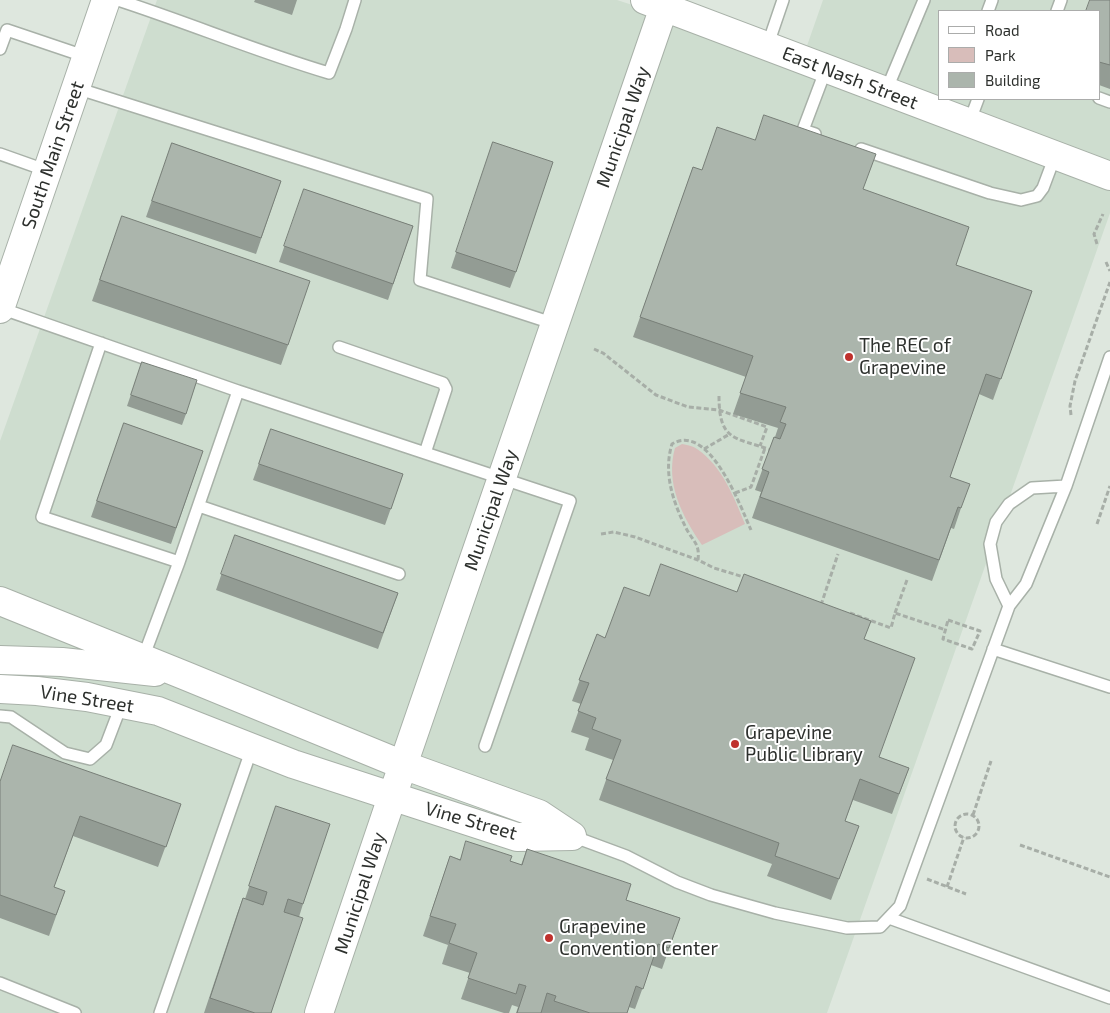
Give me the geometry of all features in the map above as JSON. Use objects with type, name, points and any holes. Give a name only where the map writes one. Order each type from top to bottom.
[{"type":"street","name":"South Main Street","points":[[0,309],[106,0]]},
{"type":"street","name":"East Nash Street","points":[[655,4],[886,92],[973,111],[1055,156],[1110,176]]},
{"type":"street","name":"Municipal Way","points":[[319,1013],[555,324],[655,4]]},
{"type":"street","name":"Vine Street","points":[[0,601],[403,765],[539,814],[572,836]]},
{"type":"street","name":"Vine Street","points":[[0,660],[62,662],[186,676]]},
{"type":"street","name":"Vine Street","points":[[0,688],[79,696],[158,711],[293,764],[517,837],[572,836]]},
{"type":"lane","points":[[118,0],[329,73],[355,0]]},
{"type":"lane","points":[[767,46],[783,0]]},
{"type":"lane","points":[[886,92],[924,0]]},
{"type":"lane","points":[[0,49],[7,30],[87,57]]},
{"type":"lane","points":[[822,136],[803,130],[826,69]]},
{"type":"lane","points":[[76,88],[428,200],[420,280],[555,324]]},
{"type":"lane","points":[[850,146],[990,193],[1021,200],[1037,196],[1043,188],[1055,156]]},
{"type":"lane","points":[[0,154],[48,171]]},
{"type":"lane","points":[[0,309],[238,391],[570,501],[485,746]]},
{"type":"lane","points":[[101,343],[42,518],[179,562]]},
{"type":"lane","points":[[339,348],[443,383],[446,389],[425,453]]},
{"type":"lane","points":[[572,836],[626,856],[677,882],[711,896],[775,913],[847,928],[880,927],[900,906],[1009,606],[1026,584],[1066,486],[1110,357]]},
{"type":"lane","points":[[143,658],[199,506],[238,391]]},
{"type":"lane","points":[[1009,606],[996,579],[990,544],[996,522],[1010,504],[1032,488],[1066,486]]},
{"type":"lane","points":[[199,506],[399,574]]},
{"type":"lane","points":[[993,649],[1110,687]]},
{"type":"lane","points":[[0,716],[11,717],[65,752],[90,759],[106,745],[122,703]]},
{"type":"lane","points":[[160,1013],[252,748]]},
{"type":"lane","points":[[889,918],[1110,998]]},
{"type":"lane","points":[[0,983],[75,1013]]},
{"type":"path","points":[[1097,244],[1094,234],[1103,214]]},
{"type":"path","points":[[1106,262],[1110,271]]},
{"type":"path","points":[[1071,423],[1070,406],[1075,381],[1110,282]]},
{"type":"path","points":[[594,349],[603,353],[656,395],[688,407],[719,410],[767,427],[760,446]]},
{"type":"path","points":[[719,396],[719,410],[723,428],[728,435],[776,451]]},
{"type":"path","points":[[704,449],[728,435]]},
{"type":"path","points":[[698,560],[699,549],[686,528],[668,477],[668,458],[672,444],[679,440],[690,440],[710,454],[735,493],[752,530]]},
{"type":"path","points":[[751,487],[765,447]]},
{"type":"path","points":[[1097,524],[1110,486]]},
{"type":"path","points":[[735,493],[751,487]]},
{"type":"path","points":[[751,487],[755,490]]},
{"type":"path","points":[[601,534],[614,532],[635,537],[750,580]]},
{"type":"path","points":[[820,609],[838,554]]},
{"type":"path","points":[[848,612],[891,628],[907,580]]},
{"type":"path","points":[[813,600],[830,606]]},
{"type":"path","points":[[895,613],[946,630]]},
{"type":"path","points":[[948,620],[980,631],[972,649],[943,639],[946,630],[948,620]]},
{"type":"path","points":[[973,816],[991,761]]},
{"type":"path","points":[[969,814],[978,821],[979,828],[975,835],[964,837],[956,829],[957,821],[962,816],[969,814]]},
{"type":"path","points":[[947,887],[964,837]]},
{"type":"path","points":[[1020,845],[1110,877]]},
{"type":"path","points":[[925,878],[966,894]]},
{"type":"shaded area","points":[[157,0],[617,0],[802,60],[823,0],[1110,0],[1110,213],[827,1013],[0,1013],[0,441]]},
{"type":"green space","points":[[682,444],[695,448],[714,464],[726,483],[745,524],[702,545],[682,511],[674,486],[672,461],[675,448]]},
{"type":"building","points":[[1090,0],[1110,0],[1110,65],[1100,62],[1100,10],[1086,10]]},
{"type":"building","name":"The REC of Grapevine","points":[[764,115],[876,154],[863,189],[969,227],[956,265],[1032,291],[1001,379],[986,374],[950,477],[970,484],[961,508],[958,507],[939,560],[760,497],[769,472],[762,469],[774,437],[780,439],[786,424],[780,422],[786,407],[740,393],[753,356],[640,317],[693,167],[702,170],[717,127],[755,140]]},
{"type":"building","points":[[493,142],[553,162],[516,272],[456,252]]},
{"type":"building","points":[[172,143],[281,181],[261,238],[152,201]]},
{"type":"building","points":[[304,189],[413,226],[393,284],[284,246]]},
{"type":"building","points":[[122,216],[310,281],[288,345],[100,280]]},
{"type":"building","points":[[142,362],[197,380],[186,414],[131,395]]},
{"type":"building","points":[[124,423],[203,451],[176,528],[97,501]]},
{"type":"building","points":[[271,429],[403,474],[391,509],[259,464]]},
{"type":"building","points":[[235,535],[398,593],[383,633],[221,574]]},
{"type":"building","name":"Grapevine Public Library","points":[[661,564],[737,592],[744,574],[871,621],[864,639],[915,658],[879,757],[909,768],[899,794],[860,779],[845,821],[859,826],[839,879],[775,856],[779,843],[606,779],[621,740],[592,729],[596,718],[578,711],[589,683],[579,680],[597,634],[605,638],[624,587],[649,596]]},
{"type":"building","points":[[13,745],[181,804],[166,847],[80,816],[54,887],[65,891],[56,915],[0,895],[0,782]]},
{"type":"building","points":[[276,806],[330,824],[303,904],[288,899],[284,912],[303,918],[271,1013],[255,1013],[210,998],[243,898],[263,905],[267,892],[249,886]]},
{"type":"building","name":"Grapevine Convention Center","points":[[466,841],[512,856],[510,861],[522,865],[527,849],[631,884],[626,900],[680,918],[669,948],[658,944],[643,989],[636,986],[627,1013],[590,1013],[554,1001],[556,996],[547,993],[541,1013],[517,1013],[526,986],[519,984],[516,994],[468,978],[477,953],[449,943],[456,924],[430,916],[450,856],[460,860]]},
{"type":"place","name":"The REC of Grapevine","points":[[849,357]]},
{"type":"place","name":"Grapevine Public Library","points":[[735,744]]},
{"type":"place","name":"Grapevine Convention Center","points":[[549,938]]}]
